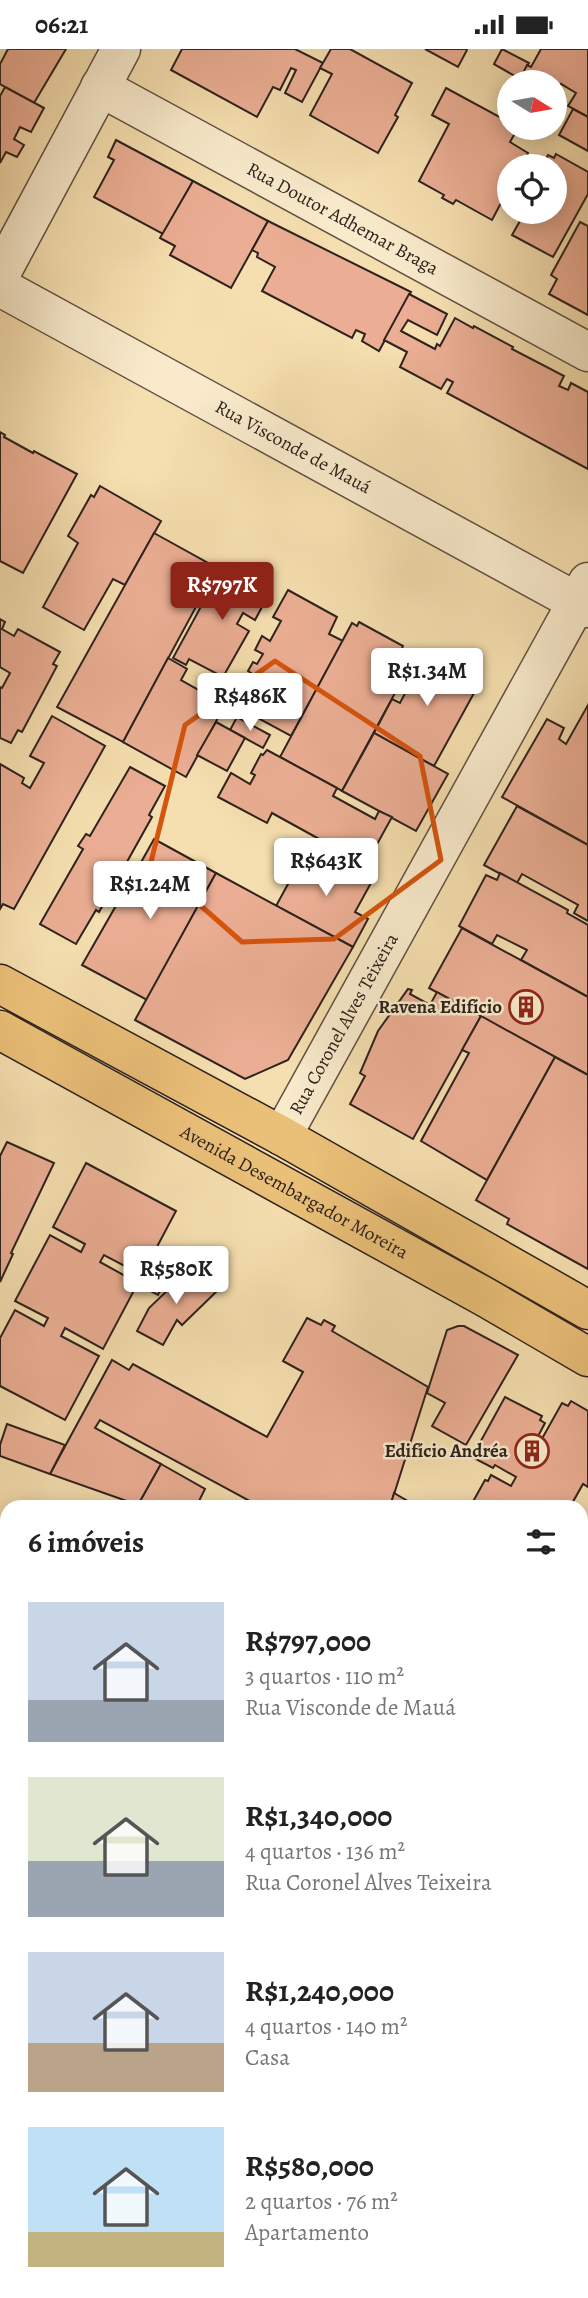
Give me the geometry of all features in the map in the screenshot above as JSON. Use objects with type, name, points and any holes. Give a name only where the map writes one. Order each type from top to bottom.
[{"type":"main road","points":[[0,984],[282,1136],[588,1310]]},
{"type":"main road","name":"Avenida Desembargador Moreira","points":[[0,1030],[485,1297],[588,1357]]},
{"type":"street","points":[[0,275],[121,49]]},
{"type":"street","name":"Rua Doutor Adhemar Braga","points":[[100,87],[588,352]]},
{"type":"street","name":"Rua Visconde de Mauá","points":[[0,287],[584,598]]},
{"type":"street","name":"Rua Coronel Alves Teixeira","points":[[282,1136],[584,598]]},
{"type":"highlighted area","points":[[275,661],[420,756],[441,860],[334,939],[242,942],[151,862],[185,725]]},
{"type":"building","points":[[8,49],[66,49],[34,103],[0,84],[0,64]]},
{"type":"building","points":[[182,49],[295,49],[323,63],[302,102],[285,93],[296,70],[291,68],[280,90],[273,87],[257,117],[171,70]]},
{"type":"building","points":[[331,49],[350,49],[412,83],[395,115],[398,117],[378,153],[310,115],[332,74],[320,68]]},
{"type":"building","points":[[425,49],[466,49],[467,50],[458,67]]},
{"type":"building","points":[[502,49],[529,63],[525,70],[504,70],[494,64]]},
{"type":"building","points":[[541,49],[588,49],[588,117],[568,106],[576,93],[567,88],[567,70],[524,70],[527,65],[531,67]]},
{"type":"building","points":[[5,87],[44,108],[31,132],[20,127],[14,139],[24,145],[17,157],[6,152],[0,163],[0,96]]},
{"type":"building","points":[[446,88],[497,116],[497,140],[511,140],[510,142],[528,153],[497,154],[497,211],[492,220],[456,200],[453,204],[442,198],[444,195],[419,181],[449,124],[432,115]]},
{"type":"building","points":[[573,109],[588,117],[588,151],[567,139],[567,120]]},
{"type":"building","points":[[116,140],[193,181],[163,234],[94,197],[114,160],[108,157]]},
{"type":"building","points":[[567,160],[588,172],[588,194],[553,257],[512,235],[518,224],[567,224]]},
{"type":"building","points":[[193,181],[268,221],[231,288],[170,255],[175,246],[160,238]]},
{"type":"building","points":[[268,221],[411,292],[379,351],[362,341],[365,334],[356,330],[352,338],[262,291],[275,267],[257,257],[258,253],[252,250]]},
{"type":"building","points":[[580,222],[588,226],[588,315],[549,294],[557,279],[551,275]]},
{"type":"building","points":[[409,294],[447,314],[437,335],[408,320],[401,331],[435,349],[437,344],[440,346],[455,318],[564,376],[559,386],[568,390],[571,383],[588,392],[588,469],[447,393],[453,382],[447,379],[441,389],[400,367],[407,352],[384,340]]},
{"type":"building","points":[[0,432],[33,453],[34,451],[77,474],[23,573],[0,561]]},
{"type":"building","points":[[100,486],[161,521],[125,585],[113,579],[84,630],[43,607],[78,543],[68,536],[91,495],[94,497]]},
{"type":"building","points":[[154,533],[217,568],[123,742],[57,707]]},
{"type":"building","points":[[223,566],[270,592],[255,620],[243,613],[237,624],[249,631],[223,677],[189,659],[186,665],[173,658]]},
{"type":"building","points":[[288,590],[337,617],[329,634],[343,641],[291,736],[234,705],[251,673],[248,671],[253,662],[257,664],[263,654],[255,650],[262,636],[270,641],[281,621],[273,617]]},
{"type":"building","points":[[0,619],[5,622],[2,629],[14,636],[18,629],[60,652],[53,664],[57,666],[22,732],[18,730],[11,743],[0,738],[0,687],[2,688],[10,673],[0,667]]},
{"type":"building","points":[[359,622],[403,646],[401,651],[414,658],[342,791],[280,757],[352,623],[357,626]]},
{"type":"building","points":[[419,649],[431,655],[433,651],[446,658],[442,665],[479,684],[434,766],[374,733],[392,699],[400,703],[411,682],[403,678]]},
{"type":"building","points":[[168,658],[187,669],[181,680],[225,705],[186,777],[123,742]]},
{"type":"building","points":[[588,705],[588,845],[502,797],[547,719],[564,728],[559,739],[566,744]]},
{"type":"building","points":[[52,716],[105,746],[14,909],[3,904],[0,909],[0,764],[24,778],[22,783],[30,788],[44,763],[30,756]]},
{"type":"building","points":[[237,717],[270,735],[263,748],[230,730]]},
{"type":"building","points":[[216,722],[245,738],[227,771],[197,755]]},
{"type":"building","points":[[374,733],[448,774],[416,831],[342,791]]},
{"type":"building","points":[[267,750],[337,788],[333,796],[375,819],[379,811],[392,817],[359,877],[323,857],[330,845],[272,813],[267,823],[218,797],[231,773],[250,784],[255,775],[251,773],[261,754]]},
{"type":"building","points":[[130,767],[165,786],[149,815],[152,817],[99,912],[96,910],[76,944],[40,924],[83,849],[78,846],[86,834],[90,836]]},
{"type":"building","points":[[517,806],[588,845],[588,921],[574,913],[578,905],[522,874],[517,883],[484,865]]},
{"type":"building","points":[[154,839],[216,873],[147,1000],[82,965],[125,890],[135,896],[148,872],[139,866]]},
{"type":"building","points":[[307,849],[371,883],[355,912],[368,919],[353,947],[276,906]]},
{"type":"building","points":[[216,873],[353,947],[288,1060],[245,1079],[135,1020]]},
{"type":"building","points":[[500,873],[568,910],[567,913],[588,925],[588,997],[521,960],[527,950],[497,935],[492,944],[459,926],[486,875],[497,880]]},
{"type":"building","name":"Ravena Edifício","points":[[462,928],[588,997],[588,1075],[429,988]]},
{"type":"building","points":[[408,989],[412,990],[410,994],[430,1005],[437,992],[481,1016],[413,1139],[350,1104],[365,1076],[360,1073],[378,1031]]},
{"type":"building","points":[[481,1016],[555,1057],[487,1180],[421,1141],[469,1053],[462,1050]]},
{"type":"building","points":[[555,1057],[588,1075],[588,1269],[507,1224],[509,1219],[476,1200]]},
{"type":"building","points":[[7,1142],[54,1163],[0,1282],[0,1156]]},
{"type":"building","points":[[86,1163],[176,1211],[142,1275],[104,1255],[100,1262],[138,1283],[103,1349],[65,1328],[61,1336],[99,1356],[65,1420],[0,1386],[0,1338],[15,1310],[44,1326],[48,1318],[15,1301],[50,1235],[81,1252],[85,1244],[53,1227]]},
{"type":"building","points":[[170,1249],[180,1254],[158,1295],[149,1290]]},
{"type":"building","points":[[193,1266],[217,1291],[182,1325],[177,1320],[163,1345],[137,1331],[149,1308]]},
{"type":"building","points":[[307,1318],[321,1325],[324,1320],[335,1326],[332,1331],[428,1387],[392,1500],[248,1500],[100,1420],[95,1428],[161,1464],[141,1500],[124,1500],[50,1474],[112,1360],[129,1370],[133,1364],[267,1437],[303,1372],[283,1361]]},
{"type":"building","points":[[464,1326],[518,1355],[466,1445],[432,1426],[445,1403],[427,1393],[447,1330]]},
{"type":"building","name":"Edifício Andréa","points":[[505,1397],[542,1416],[540,1420],[545,1423],[535,1442],[539,1444],[562,1403],[568,1406],[571,1401],[588,1411],[588,1487],[583,1484],[574,1500],[474,1500],[485,1480],[488,1481],[491,1475],[511,1486],[516,1477],[495,1465],[493,1468],[472,1457]]},
{"type":"building","points":[[7,1424],[65,1445],[50,1474],[0,1456],[0,1445]]},
{"type":"building","points":[[161,1464],[205,1489],[200,1500],[141,1500]]},
{"type":"building","points":[[394,1493],[406,1500],[392,1500]]},
{"type":"place","name":"Ravena Edifício","points":[[526,1007]]},
{"type":"place","name":"Edifício Andréa","points":[[532,1451]]}]
